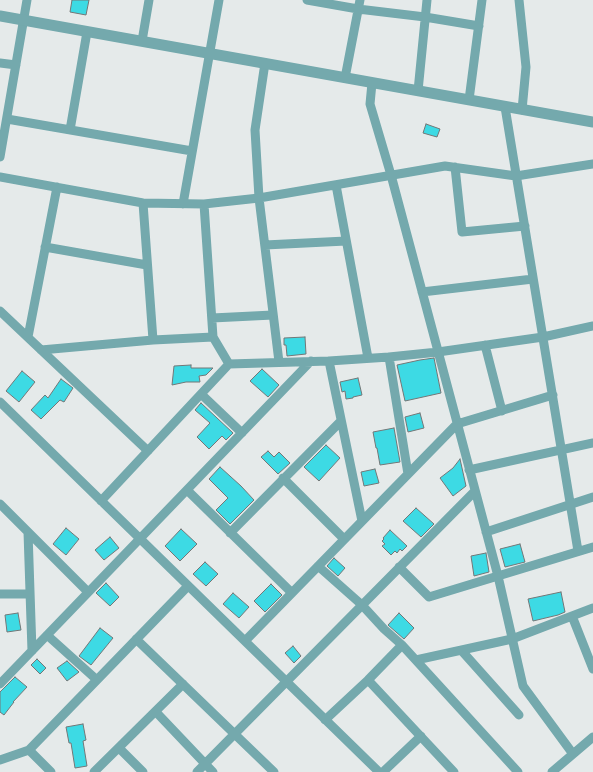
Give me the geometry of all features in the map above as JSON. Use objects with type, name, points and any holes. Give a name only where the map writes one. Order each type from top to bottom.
[{"type":"street","points":[[0,157],[27,0]]},
{"type":"street","points":[[142,41],[149,0]]},
{"type":"street","points":[[182,204],[219,0]]},
{"type":"street","points":[[308,0],[359,4],[479,26]]},
{"type":"street","points":[[418,91],[427,0]]},
{"type":"street","points":[[469,100],[482,0]]},
{"type":"street","points":[[519,0],[526,67],[522,110]]},
{"type":"street","points":[[346,78],[359,4]]},
{"type":"street","points":[[0,16],[593,122]]},
{"type":"street","points":[[70,130],[87,32]]},
{"type":"street","points":[[0,62],[16,65]]},
{"type":"street","points":[[265,64],[255,130],[259,198],[279,362]]},
{"type":"street","points":[[372,83],[370,104],[391,175],[498,576],[523,686],[573,754]]},
{"type":"street","points":[[505,106],[578,551]]},
{"type":"street","points":[[7,119],[192,151]]},
{"type":"street","points":[[0,177],[143,204],[204,204],[259,198],[445,166],[516,176],[593,164]]},
{"type":"street","points":[[455,167],[462,232],[525,226]]},
{"type":"street","points":[[336,185],[368,358]]},
{"type":"street","points":[[28,337],[57,187]]},
{"type":"street","points":[[143,204],[153,340]]},
{"type":"street","points":[[204,204],[213,337],[229,364]]},
{"type":"street","points":[[265,245],[346,240]]},
{"type":"street","points":[[45,247],[148,264]]},
{"type":"street","points":[[422,292],[534,279]]},
{"type":"street","points":[[0,310],[148,451]]},
{"type":"street","points":[[212,318],[273,315]]},
{"type":"street","points":[[101,501],[229,364],[329,361],[438,352],[543,337],[593,326]]},
{"type":"street","points":[[41,350],[153,340],[213,337]]},
{"type":"street","points":[[485,345],[502,411]]},
{"type":"street","points":[[389,357],[408,474]]},
{"type":"street","points":[[0,684],[311,361]]},
{"type":"street","points":[[329,361],[362,521]]},
{"type":"street","points":[[201,394],[242,433]]},
{"type":"street","points":[[244,641],[457,424],[553,395]]},
{"type":"street","points":[[0,402],[379,772]]},
{"type":"street","points":[[230,532],[341,421]]},
{"type":"street","points":[[469,470],[593,443]]},
{"type":"street","points":[[284,478],[344,540]]},
{"type":"street","points":[[187,490],[292,593]]},
{"type":"street","points":[[197,772],[475,491]]},
{"type":"street","points":[[486,532],[593,497]]},
{"type":"street","points":[[0,504],[88,592]]},
{"type":"street","points":[[28,532],[32,651]]},
{"type":"street","points":[[399,567],[429,597],[593,547]]},
{"type":"street","points":[[318,566],[362,605],[384,629],[402,644],[518,772]]},
{"type":"street","points":[[0,760],[28,750],[188,586]]},
{"type":"street","points":[[0,594],[30,594]]},
{"type":"street","points":[[416,660],[512,639],[593,608]]},
{"type":"street","points":[[572,616],[593,669]]},
{"type":"street","points":[[47,635],[97,680]]},
{"type":"street","points":[[136,639],[274,772]]},
{"type":"street","points":[[325,720],[368,680],[402,644]]},
{"type":"street","points":[[461,650],[519,715]]},
{"type":"street","points":[[368,680],[454,772]]},
{"type":"street","points":[[94,772],[183,684]]},
{"type":"street","points":[[156,712],[213,772]]},
{"type":"street","points":[[382,772],[421,736]]},
{"type":"street","points":[[552,772],[593,737]]},
{"type":"street","points":[[119,748],[143,772]]},
{"type":"street","points":[[28,750],[51,772]]},
{"type":"building","points":[[72,0],[89,0],[86,15],[70,12]]},
{"type":"building","points":[[426,124],[440,129],[437,137],[423,133]]},
{"type":"building","points":[[305,337],[306,354],[287,356],[284,338]]},
{"type":"building","points":[[434,358],[441,393],[405,401],[397,365]]},
{"type":"building","points":[[191,365],[191,368],[213,368],[206,375],[199,376],[200,382],[186,382],[172,385],[174,366]]},
{"type":"building","points":[[262,369],[279,385],[268,397],[250,381]]},
{"type":"building","points":[[22,371],[35,382],[19,402],[6,391]]},
{"type":"building","points":[[358,378],[362,395],[346,399],[345,391],[342,392],[340,382]]},
{"type":"building","points":[[61,379],[73,388],[64,402],[60,400],[41,419],[31,410],[45,395],[48,398]]},
{"type":"building","points":[[201,403],[233,433],[226,440],[222,436],[209,449],[197,437],[210,423],[195,410]]},
{"type":"building","points":[[420,413],[424,428],[408,432],[405,417]]},
{"type":"building","points":[[394,428],[400,462],[380,465],[373,432]]},
{"type":"building","points":[[326,445],[340,458],[319,481],[304,467]]},
{"type":"building","points":[[268,451],[274,457],[279,452],[290,463],[278,474],[261,457]]},
{"type":"building","points":[[460,459],[466,486],[453,496],[440,478],[453,468]]},
{"type":"building","points":[[220,467],[254,500],[230,524],[216,510],[228,498],[209,479]]},
{"type":"building","points":[[375,469],[379,483],[364,486],[361,472]]},
{"type":"building","points":[[416,508],[434,524],[421,537],[403,521]]},
{"type":"building","points":[[66,528],[79,539],[66,555],[53,544]]},
{"type":"building","points":[[181,529],[197,544],[180,561],[165,546]]},
{"type":"building","points":[[390,530],[407,546],[402,551],[400,549],[397,553],[395,551],[391,555],[382,546],[385,544],[382,541],[384,539],[383,538]]},
{"type":"building","points":[[110,537],[119,548],[104,560],[95,550]]},
{"type":"building","points":[[520,544],[525,562],[505,567],[500,549]]},
{"type":"building","points":[[486,553],[489,572],[474,576],[471,556]]},
{"type":"building","points":[[334,558],[345,568],[338,576],[327,566]]},
{"type":"building","points":[[205,562],[218,574],[206,586],[193,574]]},
{"type":"building","points":[[106,583],[119,597],[110,606],[96,593]]},
{"type":"building","points":[[271,584],[282,595],[265,612],[254,601]]},
{"type":"building","points":[[561,592],[565,612],[533,621],[528,599]]},
{"type":"building","points":[[233,593],[249,607],[239,618],[223,604]]},
{"type":"building","points":[[18,613],[21,630],[7,632],[5,615]]},
{"type":"building","points":[[399,613],[414,628],[404,639],[388,625]]},
{"type":"building","points":[[100,628],[113,638],[91,665],[79,656]]},
{"type":"building","points":[[293,646],[301,656],[294,663],[285,653]]},
{"type":"building","points":[[37,659],[46,668],[40,674],[31,665]]},
{"type":"building","points":[[67,661],[79,672],[67,681],[57,668]]},
{"type":"building","points":[[15,677],[27,687],[13,702],[4,715],[0,712],[0,692]]},
{"type":"building","points":[[83,724],[86,740],[83,741],[87,766],[75,768],[71,743],[69,743],[66,727]]}]
